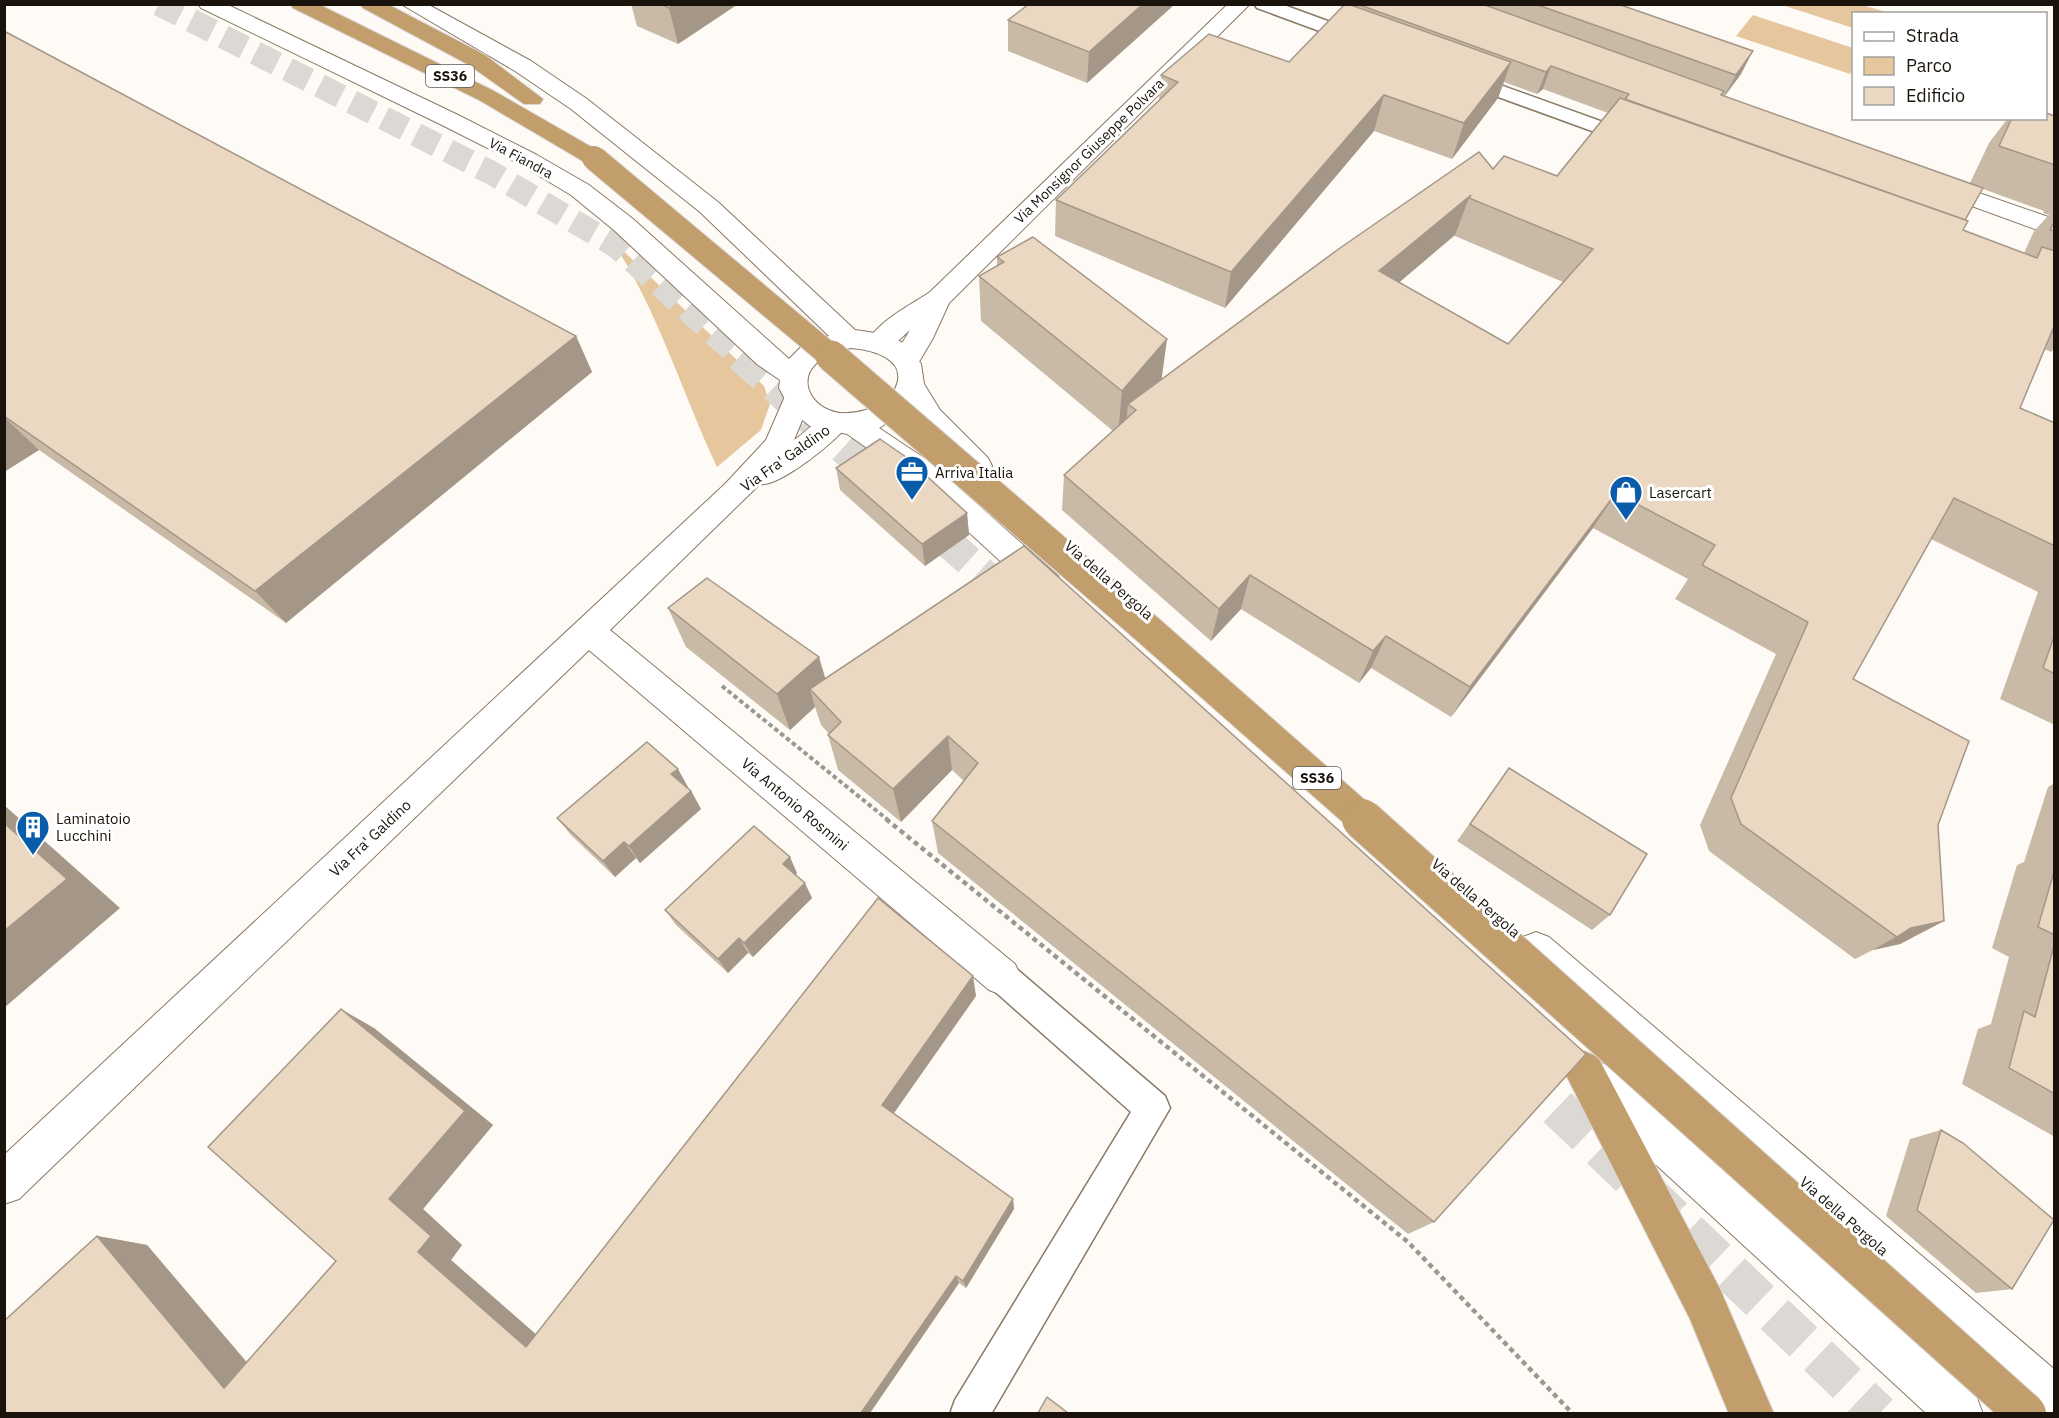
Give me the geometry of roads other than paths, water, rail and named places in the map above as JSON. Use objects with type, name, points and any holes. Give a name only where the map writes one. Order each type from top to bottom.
[{"type":"highway","name":"SS36","points":[[300,4],[471,86],[543,125],[594,158],[771,303],[1280,745],[2026,1413]]},
{"type":"highway","name":"SS36","points":[[370,4],[477,60],[522,91],[561,123],[594,158]]},
{"type":"highway","points":[[1572,1061],[1705,1304],[1776,1413]]},
{"type":"highway","points":[[1705,1304],[1752,1413]]},
{"type":"street","name":"Via Fiandra","points":[[208,4],[529,160],[579,190],[624,225],[768,358],[794,388]]},
{"type":"street","points":[[411,4],[523,66],[579,104],[709,207],[848,339]]},
{"type":"street","name":"Via Monsignor Giuseppe Polvara","points":[[880,342],[899,325],[939,297],[1230,7]]},
{"type":"street","points":[[1915,178],[2055,228]]},
{"type":"street","name":"Via Monsignor Giuseppe Polvara","points":[[908,373],[920,338],[939,297]]},
{"type":"street","points":[[843,423],[873,420],[890,412],[903,400],[908,373],[896,350],[880,342],[848,339],[829,343],[813,351],[800,362],[794,388],[806,412],[843,423],[921,470],[1070,606]]},
{"type":"street","name":"Via della Pergola","points":[[908,373],[930,417],[961,452],[2055,1398]]},
{"type":"street","name":"Via Fra' Galdino","points":[[4,1184],[735,492],[778,445],[794,388]]},
{"type":"street","name":"Via Fra' Galdino","points":[[735,492],[843,423]]},
{"type":"street","name":"Via Antonio Rosmini","points":[[589,632],[1002,977]]},
{"type":"street","points":[[1572,1061],[1961,1413]]},
{"type":"lane","points":[[1263,4],[1374,45]]},
{"type":"lane","points":[[1441,69],[1653,146]]},
{"type":"lane","points":[[969,1413],[1153,1108],[1002,977]]},
{"type":"tunnel","points":[[159,4],[490,172],[616,246],[741,358]]},
{"type":"tunnel","points":[[740,356],[1017,604]]},
{"type":"tunnel","points":[[1514,1066],[1879,1414]]},
{"type":"place","name":"Arriva Italia","points":[[912,501]]},
{"type":"place","name":"Lasercart","points":[[1626,521]]},
{"type":"place","name":"Laminatoio Lucchini","points":[[33,856]]}]
